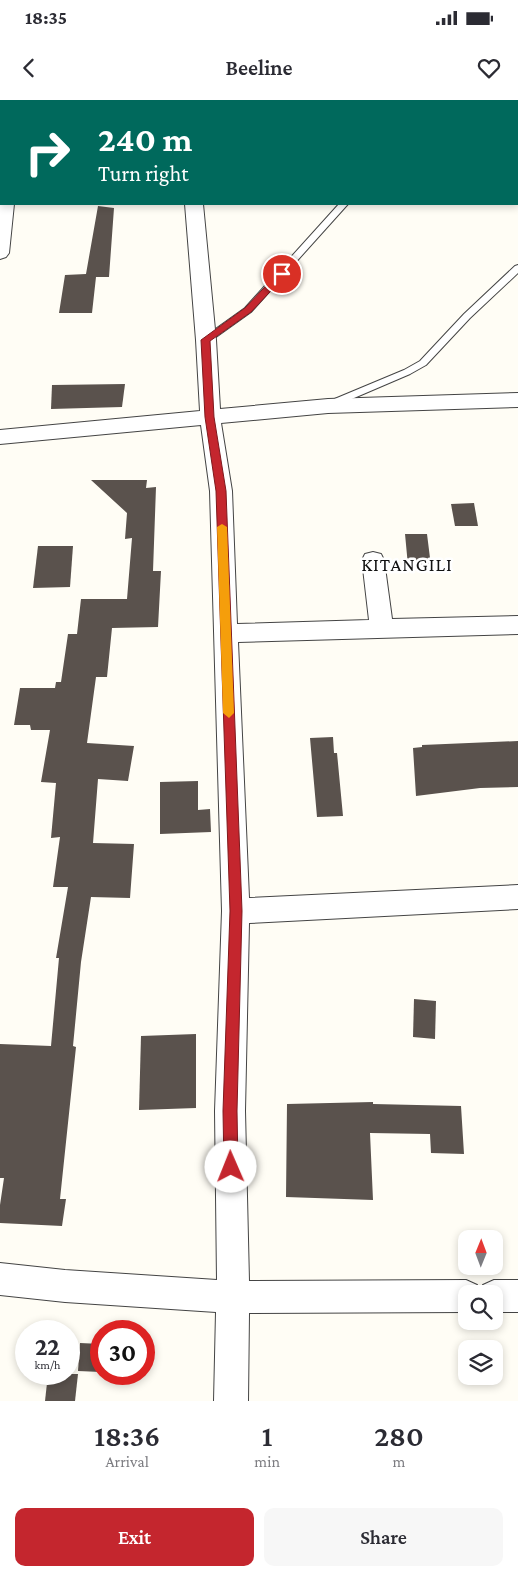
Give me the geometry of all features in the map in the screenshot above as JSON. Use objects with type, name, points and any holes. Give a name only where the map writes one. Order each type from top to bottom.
[{"type":"street","points":[[0,253],[5,205]]},
{"type":"street","points":[[194,205],[206,340],[210,417],[221,491],[236,911],[230,1111],[234,1297],[231,1401]]},
{"type":"street","points":[[0,437],[328,406],[518,400]]},
{"type":"street","points":[[373,560],[382,628]]},
{"type":"street","points":[[226,633],[518,625]]},
{"type":"street","points":[[236,911],[518,897]]},
{"type":"street","points":[[0,1279],[65,1286],[234,1297],[458,1296]]},
{"type":"street","points":[[503,1296],[518,1296]]},
{"type":"lane","points":[[206,340],[248,310],[343,205]]},
{"type":"lane","points":[[328,406],[407,372],[423,363],[440,347],[466,316],[518,268]]},
{"type":"building","points":[[98,206],[114,208],[109,277],[96,277],[92,313],[59,313],[65,275],[86,274]]},
{"type":"building","points":[[125,384],[122,407],[51,409],[52,385]]},
{"type":"building","points":[[91,480],[147,480],[146,488],[156,487],[153,571],[161,571],[158,627],[112,628],[107,677],[96,677],[87,743],[134,746],[128,781],[98,779],[93,843],[134,844],[130,898],[91,897],[81,962],[73,1046],[76,1047],[60,1199],[66,1199],[62,1226],[0,1223],[0,1205],[4,1178],[0,1178],[0,1044],[51,1046],[59,958],[56,958],[68,887],[53,887],[60,837],[51,838],[56,783],[41,782],[50,730],[31,730],[30,725],[14,725],[20,688],[55,688],[56,682],[61,682],[68,634],[77,634],[81,599],[127,599],[132,538],[125,539],[127,513]]},
{"type":"building","points":[[474,503],[478,526],[455,526],[451,504]]},
{"type":"building","points":[[405,534],[427,534],[431,566],[408,566]]},
{"type":"building","points":[[38,546],[73,546],[70,587],[33,588]]},
{"type":"building","points":[[333,737],[334,753],[337,753],[343,816],[317,817],[310,738]]},
{"type":"building","points":[[518,741],[518,787],[480,788],[416,796],[413,748],[422,747],[422,745]]},
{"type":"building","points":[[198,781],[198,810],[210,809],[211,832],[160,834],[160,782]]},
{"type":"building","points":[[414,999],[436,1001],[435,1039],[413,1037]]},
{"type":"building","points":[[196,1034],[196,1108],[139,1110],[141,1036]]},
{"type":"building","points":[[373,1102],[373,1104],[461,1106],[464,1154],[431,1153],[430,1134],[370,1133],[373,1200],[286,1197],[287,1104]]},
{"type":"building","points":[[80,1343],[90,1343],[90,1372],[80,1371]]},
{"type":"building","points":[[47,1385],[77,1385],[75,1401],[45,1401]]},
{"type":"slow traffic","points":[[222,527],[229,713]]},
{"type":"district","name":"KITANGILI","points":[[407,564]]},
{"type":"route","points":[[231,1167],[230,1111],[236,911],[221,491],[210,417],[206,340],[248,310],[282,274]]}]
